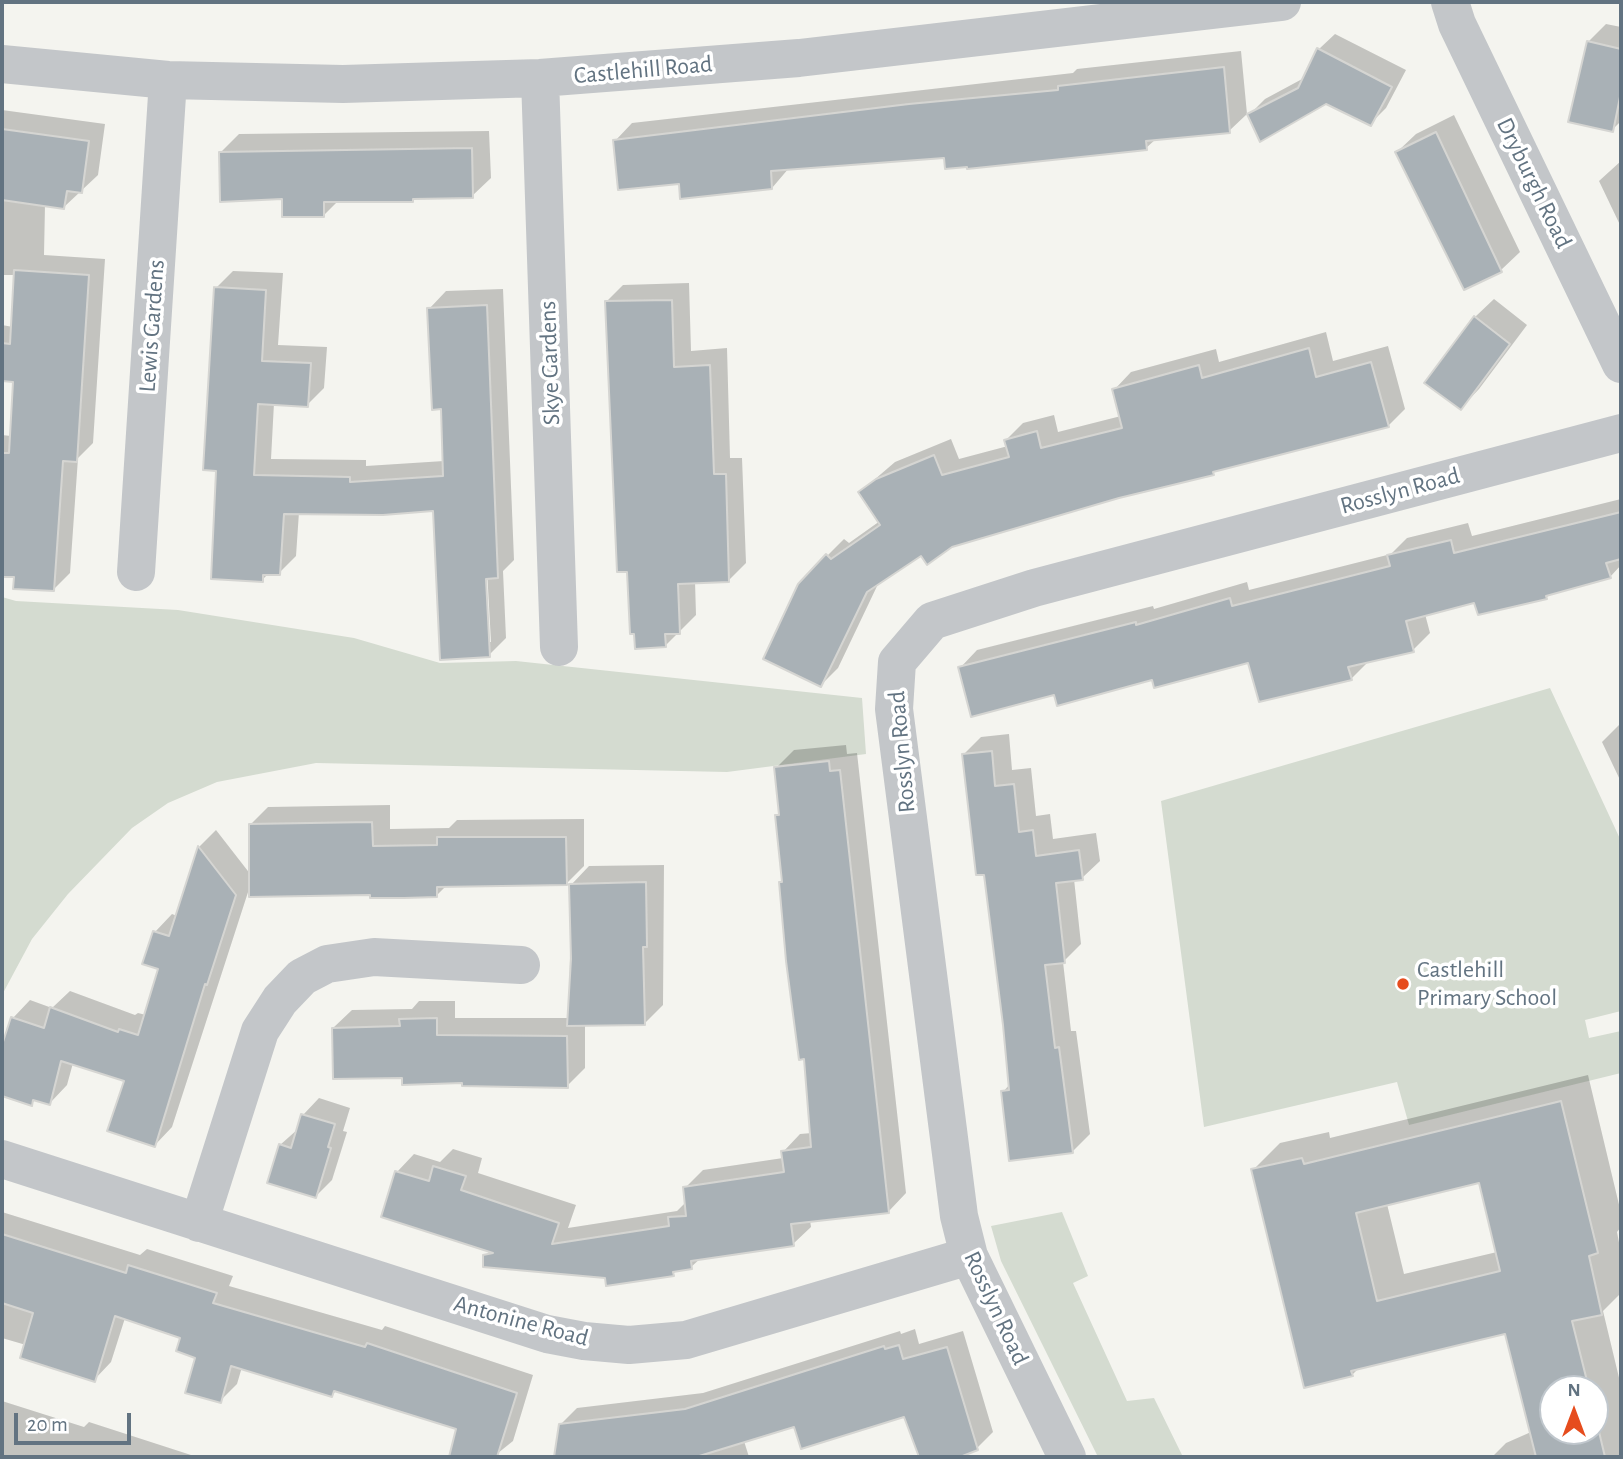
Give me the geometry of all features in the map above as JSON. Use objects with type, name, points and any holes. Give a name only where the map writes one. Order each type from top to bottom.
[{"type":"street","name":"Castlehill Road","points":[[2,64],[168,80],[343,84],[540,78],[799,58],[1282,2]]},
{"type":"street","name":"Dryburgh Road","points":[[1450,2],[1457,24],[1621,364]]},
{"type":"street","name":"Skye Gardens","points":[[540,78],[559,647]]},
{"type":"street","name":"Lewis Gardens","points":[[136,572],[168,80]]},
{"type":"street","name":"Rosslyn Road","points":[[1067,1457],[969,1256],[957,1202],[895,722],[897,662],[932,621],[1021,592],[1621,433]]},
{"type":"street","points":[[199,1223],[260,1031],[280,1000],[302,977],[327,964],[374,957],[521,965]]},
{"type":"street","name":"Antonine Road","points":[[2,1158],[547,1334],[629,1345],[686,1340],[969,1256]]},
{"type":"shaded area","points":[[2,597],[16,601],[178,610],[354,638],[440,663],[516,661],[862,698],[866,754],[727,772],[316,763],[217,782],[168,803],[132,828],[68,894],[32,939],[2,995]]},
{"type":"shaded area","points":[[1550,688],[1621,841],[1621,1011],[1585,1020],[1589,1038],[1621,1031],[1621,1073],[1409,1125],[1397,1082],[1204,1127],[1161,801]]},
{"type":"shaded area","points":[[1062,1212],[1088,1276],[1073,1283],[1127,1401],[1154,1398],[1183,1457],[1098,1457],[1001,1261],[991,1226]]},
{"type":"building","points":[[1587,41],[1621,49],[1621,92],[1613,132],[1568,122]]},
{"type":"building","points":[[1317,48],[1392,87],[1371,126],[1326,104],[1260,142],[1247,114],[1298,88]]},
{"type":"building","points":[[1224,67],[1230,133],[1146,141],[1147,150],[967,169],[945,169],[944,158],[771,171],[772,189],[680,199],[679,184],[618,190],[613,140],[909,104],[1058,90],[1058,86]]},
{"type":"building","points":[[2,129],[89,141],[82,193],[67,191],[64,209],[2,200]]},
{"type":"building","points":[[1436,132],[1502,272],[1464,290],[1395,152]]},
{"type":"building","points":[[472,148],[473,198],[413,199],[413,202],[324,202],[324,217],[282,217],[282,199],[220,202],[219,152]]},
{"type":"building","points":[[14,270],[89,275],[77,462],[63,461],[54,591],[13,589],[14,577],[2,577],[2,453],[9,453],[13,382],[2,381],[2,343],[10,344]]},
{"type":"building","points":[[214,287],[266,290],[262,361],[311,363],[308,407],[258,404],[254,475],[350,477],[350,482],[443,476],[441,409],[432,410],[427,308],[487,305],[498,578],[486,579],[490,657],[440,660],[433,511],[383,515],[284,514],[280,575],[263,575],[263,582],[211,579],[216,471],[203,470]]},
{"type":"building","points":[[672,300],[674,367],[710,365],[714,474],[726,474],[729,582],[678,584],[680,634],[665,634],[666,647],[635,649],[634,634],[630,634],[627,572],[617,572],[605,301]]},
{"type":"building","points":[[1474,316],[1510,344],[1461,410],[1424,383]]},
{"type":"building","points":[[1309,348],[1316,377],[1371,362],[1389,427],[1213,472],[1214,475],[1119,498],[952,547],[927,565],[921,556],[867,592],[821,687],[763,659],[798,584],[826,554],[831,559],[880,525],[858,492],[876,479],[934,455],[942,475],[1009,457],[1004,440],[1037,431],[1041,448],[1122,428],[1112,389],[1199,365],[1202,378]]},
{"type":"building","points":[[1621,512],[1621,559],[1606,563],[1611,578],[1546,596],[1547,599],[1478,615],[1474,603],[1406,621],[1414,652],[1348,667],[1352,680],[1259,702],[1248,663],[1154,688],[1152,680],[1057,706],[1054,695],[971,717],[958,667],[1136,622],[1136,625],[1230,598],[1232,606],[1390,566],[1387,555],[1451,540],[1454,553]]},
{"type":"building","points":[[992,751],[995,786],[1014,784],[1019,832],[1033,830],[1036,856],[1079,850],[1083,880],[1056,883],[1065,963],[1045,965],[1055,1048],[1059,1047],[1073,1153],[1009,1161],[1001,1091],[1009,1090],[1003,1025],[984,875],[976,875],[962,754]]},
{"type":"building","points":[[829,761],[830,771],[840,770],[889,1213],[791,1224],[794,1246],[691,1261],[692,1269],[673,1272],[674,1276],[606,1286],[605,1278],[483,1267],[483,1255],[493,1253],[381,1217],[395,1171],[429,1181],[433,1166],[466,1176],[461,1190],[559,1223],[552,1244],[669,1226],[668,1217],[686,1216],[683,1187],[784,1172],[781,1151],[811,1147],[804,1059],[799,1060],[786,961],[779,882],[782,882],[775,815],[779,815],[774,767]]},
{"type":"building","points":[[372,822],[373,846],[437,845],[437,837],[566,837],[567,885],[437,887],[437,897],[249,897],[249,824]]},
{"type":"building","points":[[198,846],[236,895],[207,985],[205,984],[155,1147],[107,1131],[124,1081],[61,1061],[50,1105],[33,1100],[32,1106],[2,1096],[2,1045],[11,1017],[44,1028],[50,1007],[118,1032],[119,1029],[138,1035],[158,969],[142,964],[153,931],[169,936]]},
{"type":"building","points":[[646,882],[647,947],[643,947],[645,1025],[567,1026],[571,959],[569,884]]},
{"type":"building","points":[[437,1018],[437,1035],[567,1036],[568,1088],[462,1086],[462,1083],[402,1085],[402,1078],[333,1079],[332,1028],[400,1026],[399,1019]]},
{"type":"building","points":[[1561,1101],[1598,1253],[1589,1256],[1602,1315],[1572,1321],[1586,1375],[1539,1375],[1539,1445],[1602,1445],[1605,1457],[1536,1457],[1505,1334],[1351,1371],[1353,1376],[1304,1388],[1251,1169],[1302,1158],[1304,1164]],"holes":[[[1479,1183],[1500,1271],[1377,1301],[1356,1213]]]},
{"type":"building","points":[[301,1114],[335,1124],[316,1198],[267,1183],[279,1144],[291,1148]]},
{"type":"building","points":[[2,1234],[126,1273],[128,1265],[217,1293],[213,1303],[365,1347],[367,1343],[517,1393],[497,1457],[449,1457],[456,1429],[334,1391],[332,1397],[231,1366],[221,1403],[185,1393],[195,1358],[176,1351],[180,1338],[115,1316],[95,1382],[20,1358],[33,1313],[2,1303]]},
{"type":"building","points":[[899,1345],[903,1359],[947,1347],[978,1450],[960,1457],[919,1457],[904,1417],[801,1449],[794,1427],[696,1457],[554,1457],[559,1424],[685,1409],[884,1346],[885,1349]]},
{"type":"place","name":"Castlehill Primary School","points":[[1403,984]]}]
